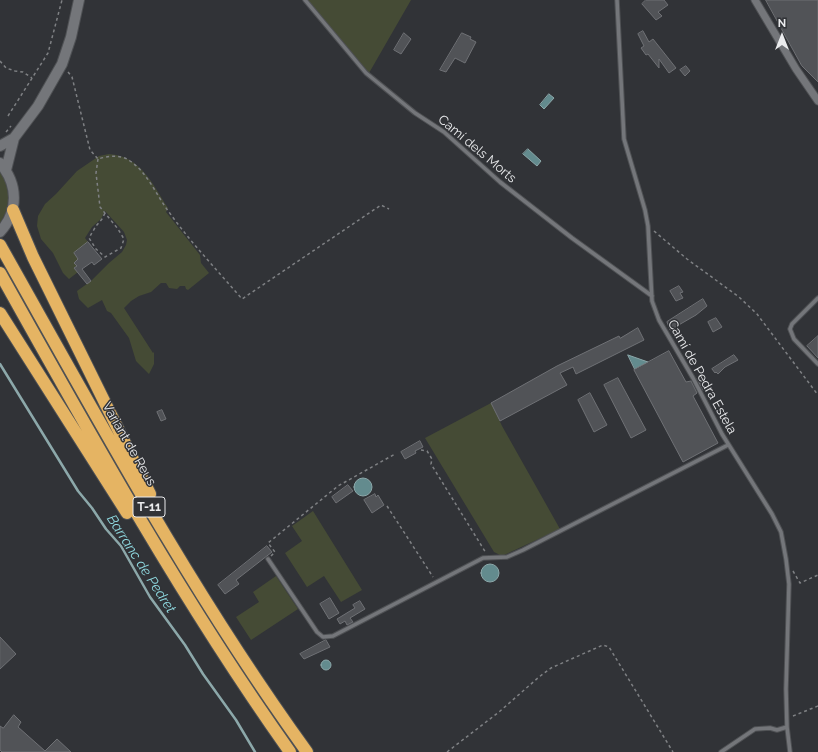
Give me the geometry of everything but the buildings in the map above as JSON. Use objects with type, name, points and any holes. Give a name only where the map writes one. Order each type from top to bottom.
[{"type":"highway","points":[[13,210],[34,257],[151,497],[241,657]]},
{"type":"highway","name":"Variant de Reus","points":[[3,250],[163,532],[241,657],[307,752]]},
{"type":"highway","name":"T-11","points":[[0,273],[125,495],[160,554],[222,653],[290,752]]},
{"type":"highway","points":[[0,313],[218,655],[282,740]]},
{"type":"main road","points":[[0,146],[38,106],[62,64],[71,37],[79,0]]},
{"type":"main road","points":[[0,232],[7,224],[13,210],[15,196],[12,183],[3,167],[10,135]]},
{"type":"street","points":[[755,0],[796,69],[818,100]]},
{"type":"lane","name":"Camí dels Morts","points":[[305,0],[366,73],[416,113],[444,132],[500,182],[572,238],[652,296]]},
{"type":"lane","name":"Camí de Pedra Estela","points":[[617,0],[624,139],[645,210],[648,226],[652,301],[659,320],[693,378],[728,445],[772,514],[781,532],[789,584],[787,727],[790,752]]},
{"type":"lane","points":[[818,298],[792,324],[790,329],[794,339],[818,364]]},
{"type":"lane","points":[[268,559],[317,632],[323,637],[333,636],[483,558],[507,557],[523,550],[728,445]]},
{"type":"lane","points":[[721,752],[755,729],[770,728],[777,730],[787,727]]},
{"type":"path","points":[[8,116],[48,53],[62,0]]},
{"type":"path","points":[[0,61],[6,68],[23,72],[32,78]]},
{"type":"path","points":[[62,64],[72,77],[90,150],[98,159],[96,173],[100,207],[105,213],[118,229],[124,239],[121,248],[105,257],[96,249],[89,238],[105,213]]},
{"type":"path","points":[[10,135],[11,126]]},
{"type":"path","points":[[98,159],[118,156],[129,160],[141,170],[173,218],[242,299],[381,205],[389,209]]},
{"type":"path","points":[[648,226],[687,259],[739,297],[757,314],[818,395]]},
{"type":"path","points":[[422,450],[427,451],[432,459],[432,464],[489,558]]},
{"type":"path","points":[[268,559],[275,552],[268,543],[338,486],[395,454]]},
{"type":"path","points":[[387,506],[436,582]]},
{"type":"path","points":[[786,560],[800,583],[818,575]]},
{"type":"path","points":[[447,752],[499,712],[551,668],[603,645],[609,647],[673,752]]},
{"type":"path","points":[[787,716],[794,716],[818,706]]},
{"type":"green space","points":[[307,0],[411,0],[369,73]]},
{"type":"green space","points":[[109,154],[130,160],[145,173],[168,208],[166,212],[200,255],[201,263],[209,273],[188,290],[185,286],[180,286],[177,289],[169,288],[166,283],[161,283],[151,292],[139,296],[131,301],[124,308],[153,353],[154,352],[154,364],[149,374],[136,361],[129,338],[111,313],[107,311],[102,300],[88,308],[79,299],[77,291],[91,281],[122,252],[127,240],[124,232],[105,211],[101,219],[92,227],[85,238],[88,242],[74,253],[78,259],[74,263],[77,266],[74,268],[78,272],[69,279],[63,273],[53,253],[41,239],[37,226],[38,216],[45,204],[77,171],[99,156]]},
{"type":"green space","points":[[0,172],[4,178],[8,191],[8,204],[4,217],[0,223]]},
{"type":"green space","points":[[491,403],[502,426],[560,529],[502,556],[494,552],[425,438]]},
{"type":"green space","points":[[313,511],[362,590],[341,602],[324,576],[307,587],[285,553],[302,541],[292,526]]},
{"type":"green space","points":[[276,576],[298,609],[251,640],[236,617],[259,602],[253,592]]},
{"type":"water","points":[[549,94],[554,98],[544,109],[540,105]]},
{"type":"water","points":[[528,149],[541,161],[537,166],[523,154]]},
{"type":"water","points":[[628,355],[648,362],[635,369]]},
{"type":"water","points":[[363,478],[369,481],[372,487],[369,493],[363,496],[357,493],[354,487],[357,481]]},
{"type":"water","points":[[486,564],[494,564],[499,569],[497,580],[494,582],[486,582],[481,577],[481,569]]},
{"type":"water","points":[[326,660],[331,665],[326,670],[321,665]]},
{"type":"waterway","name":"Barranc de Pedret","points":[[0,364],[78,491],[106,529],[121,546],[150,597],[236,720],[255,752]]}]
